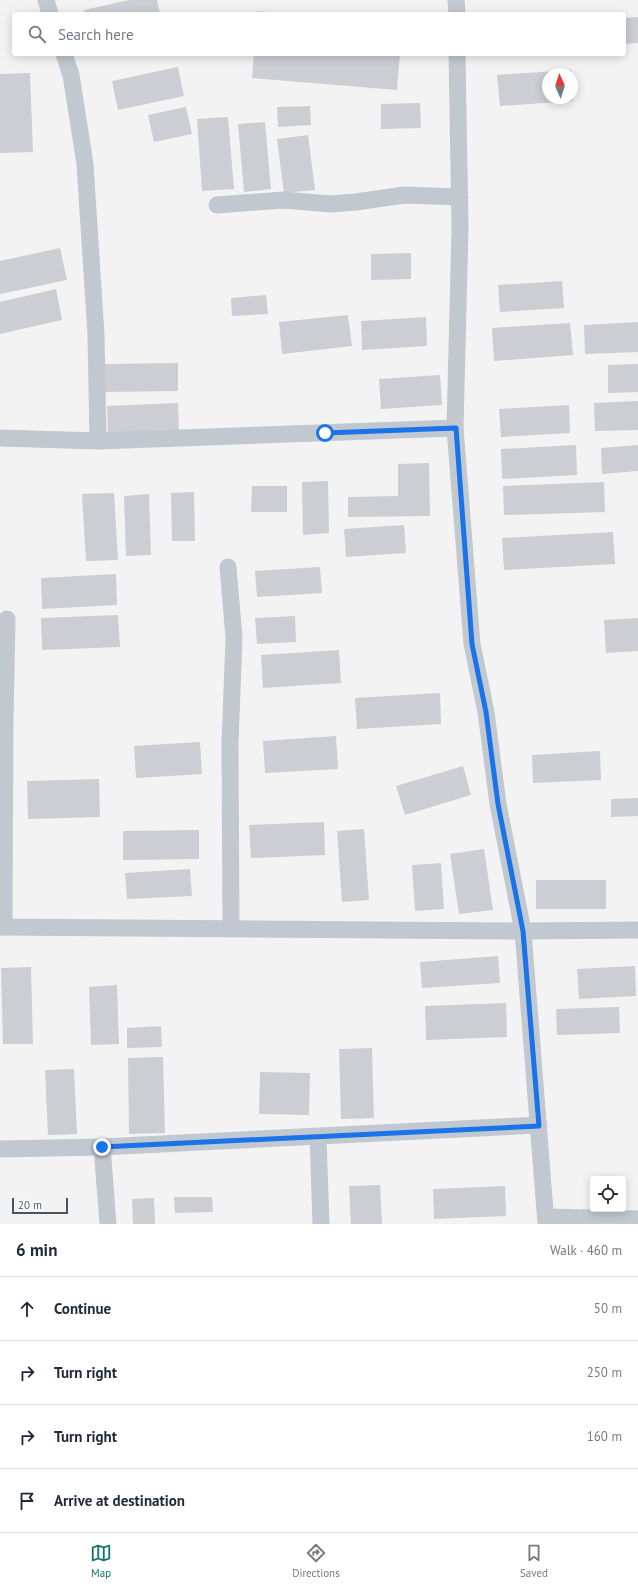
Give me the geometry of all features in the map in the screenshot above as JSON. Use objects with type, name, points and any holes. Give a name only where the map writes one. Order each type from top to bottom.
[{"type":"street","points":[[46,0],[49,12]]},
{"type":"street","points":[[456,0],[457,12]]},
{"type":"street","points":[[65,56],[71,75],[85,164],[96,335],[98,441]]},
{"type":"street","points":[[457,56],[460,197],[456,428],[472,644],[486,712],[498,804],[523,931],[546,1220],[638,1220]]},
{"type":"street","points":[[217,205],[283,200],[330,204],[404,195],[460,197]]},
{"type":"street","points":[[0,438],[98,441],[456,428]]},
{"type":"street","points":[[228,567],[234,638],[230,743],[232,929]]},
{"type":"street","points":[[7,619],[2,927],[523,931],[638,930]]},
{"type":"street","points":[[0,1149],[102,1147],[539,1126]]},
{"type":"street","points":[[318,1137],[321,1224]]},
{"type":"street","points":[[102,1147],[108,1224]]},
{"type":"building","points":[[129,0],[157,0],[160,12],[84,12],[84,10]]},
{"type":"building","points":[[638,17],[638,43],[626,44],[626,18]]},
{"type":"building","points":[[254,56],[400,56],[397,90],[252,78]]},
{"type":"building","points":[[178,67],[184,96],[118,110],[112,81]]},
{"type":"building","points":[[542,72],[542,103],[500,106],[497,75]]},
{"type":"building","points":[[30,73],[33,152],[0,153],[0,74]]},
{"type":"building","points":[[420,103],[421,128],[381,129],[381,104]]},
{"type":"building","points":[[310,106],[311,125],[278,127],[277,107]]},
{"type":"building","points":[[186,107],[192,134],[154,142],[148,115]]},
{"type":"building","points":[[228,117],[234,189],[202,191],[197,119]]},
{"type":"building","points":[[265,122],[271,189],[244,192],[238,124]]},
{"type":"building","points":[[308,135],[315,190],[284,193],[277,139]]},
{"type":"building","points":[[60,248],[67,280],[0,294],[0,261]]},
{"type":"building","points":[[411,253],[411,279],[371,280],[371,254]]},
{"type":"building","points":[[562,281],[564,308],[500,312],[498,285]]},
{"type":"building","points":[[56,289],[62,320],[0,334],[0,302]]},
{"type":"building","points":[[266,295],[268,314],[232,316],[231,298]]},
{"type":"building","points":[[348,315],[352,346],[282,354],[279,322]]},
{"type":"building","points":[[426,317],[427,346],[362,350],[361,321]]},
{"type":"building","points":[[638,322],[638,352],[585,354],[584,325]]},
{"type":"building","points":[[570,323],[573,355],[494,361],[492,328]]},
{"type":"building","points":[[178,363],[178,391],[104,392],[103,364]]},
{"type":"building","points":[[638,364],[638,392],[608,393],[608,365]]},
{"type":"building","points":[[440,375],[442,405],[381,409],[379,379]]},
{"type":"building","points":[[638,401],[638,430],[595,431],[594,403]]},
{"type":"building","points":[[178,403],[179,431],[108,434],[107,406]]},
{"type":"building","points":[[569,405],[570,433],[501,437],[499,409]]},
{"type":"building","points":[[576,445],[577,475],[502,479],[501,449]]},
{"type":"building","points":[[638,445],[638,471],[602,474],[601,448]]},
{"type":"building","points":[[429,463],[430,516],[348,517],[348,497],[398,496],[398,464]]},
{"type":"building","points":[[328,481],[329,533],[303,535],[302,482]]},
{"type":"building","points":[[604,482],[605,512],[504,515],[503,486]]},
{"type":"building","points":[[252,486],[287,486],[287,512],[251,512]]},
{"type":"building","points":[[194,492],[195,541],[172,541],[171,493]]},
{"type":"building","points":[[114,493],[118,560],[86,561],[82,494]]},
{"type":"building","points":[[149,494],[151,555],[126,556],[124,496]]},
{"type":"building","points":[[404,525],[406,553],[346,557],[344,529]]},
{"type":"building","points":[[613,532],[615,564],[504,570],[502,538]]},
{"type":"building","points":[[320,567],[322,593],[257,597],[255,571]]},
{"type":"building","points":[[116,574],[117,605],[42,609],[41,578]]},
{"type":"building","points":[[118,615],[120,647],[42,650],[41,618]]},
{"type":"building","points":[[295,616],[296,642],[257,644],[255,618]]},
{"type":"building","points":[[638,618],[638,651],[606,653],[604,620]]},
{"type":"building","points":[[339,650],[341,683],[263,688],[261,655]]},
{"type":"building","points":[[440,693],[441,724],[357,729],[355,698]]},
{"type":"building","points":[[336,736],[338,769],[265,773],[263,741]]},
{"type":"building","points":[[200,742],[202,774],[136,778],[134,746]]},
{"type":"building","points":[[600,751],[601,780],[533,783],[532,755]]},
{"type":"building","points":[[463,766],[471,795],[405,815],[396,786]]},
{"type":"building","points":[[99,779],[100,817],[28,819],[27,781]]},
{"type":"building","points":[[638,798],[638,816],[611,817],[611,799]]},
{"type":"building","points":[[324,822],[325,855],[251,858],[249,825]]},
{"type":"building","points":[[364,829],[369,900],[342,902],[337,831]]},
{"type":"building","points":[[199,830],[199,859],[123,860],[123,831]]},
{"type":"building","points":[[484,849],[493,910],[459,914],[450,854]]},
{"type":"building","points":[[441,863],[444,909],[415,911],[412,865]]},
{"type":"building","points":[[190,869],[192,896],[127,899],[125,873]]},
{"type":"building","points":[[536,880],[606,880],[606,909],[536,909]]},
{"type":"building","points":[[498,956],[500,983],[422,988],[420,962]]},
{"type":"building","points":[[635,966],[636,996],[579,999],[577,969]]},
{"type":"building","points":[[31,967],[33,1044],[3,1044],[1,968]]},
{"type":"building","points":[[117,985],[119,1044],[91,1045],[89,987]]},
{"type":"building","points":[[506,1003],[507,1037],[426,1040],[425,1006]]},
{"type":"building","points":[[619,1007],[620,1033],[557,1035],[556,1009]]},
{"type":"building","points":[[161,1026],[162,1047],[127,1048],[127,1028]]},
{"type":"building","points":[[372,1048],[374,1118],[341,1119],[339,1049]]},
{"type":"building","points":[[163,1057],[165,1133],[129,1134],[128,1058]]},
{"type":"building","points":[[74,1069],[77,1134],[48,1135],[45,1070]]},
{"type":"building","points":[[260,1072],[310,1073],[309,1115],[259,1114]]},
{"type":"building","points":[[380,1185],[382,1224],[351,1224],[349,1186]]},
{"type":"building","points":[[505,1186],[506,1216],[434,1219],[433,1189]]},
{"type":"building","points":[[174,1197],[212,1197],[213,1212],[175,1213]]},
{"type":"building","points":[[154,1198],[155,1224],[133,1224],[132,1199]]},
{"type":"route","points":[[102,1147],[539,1126],[523,931],[498,804],[486,712],[472,644],[456,428],[325,433]]}]
